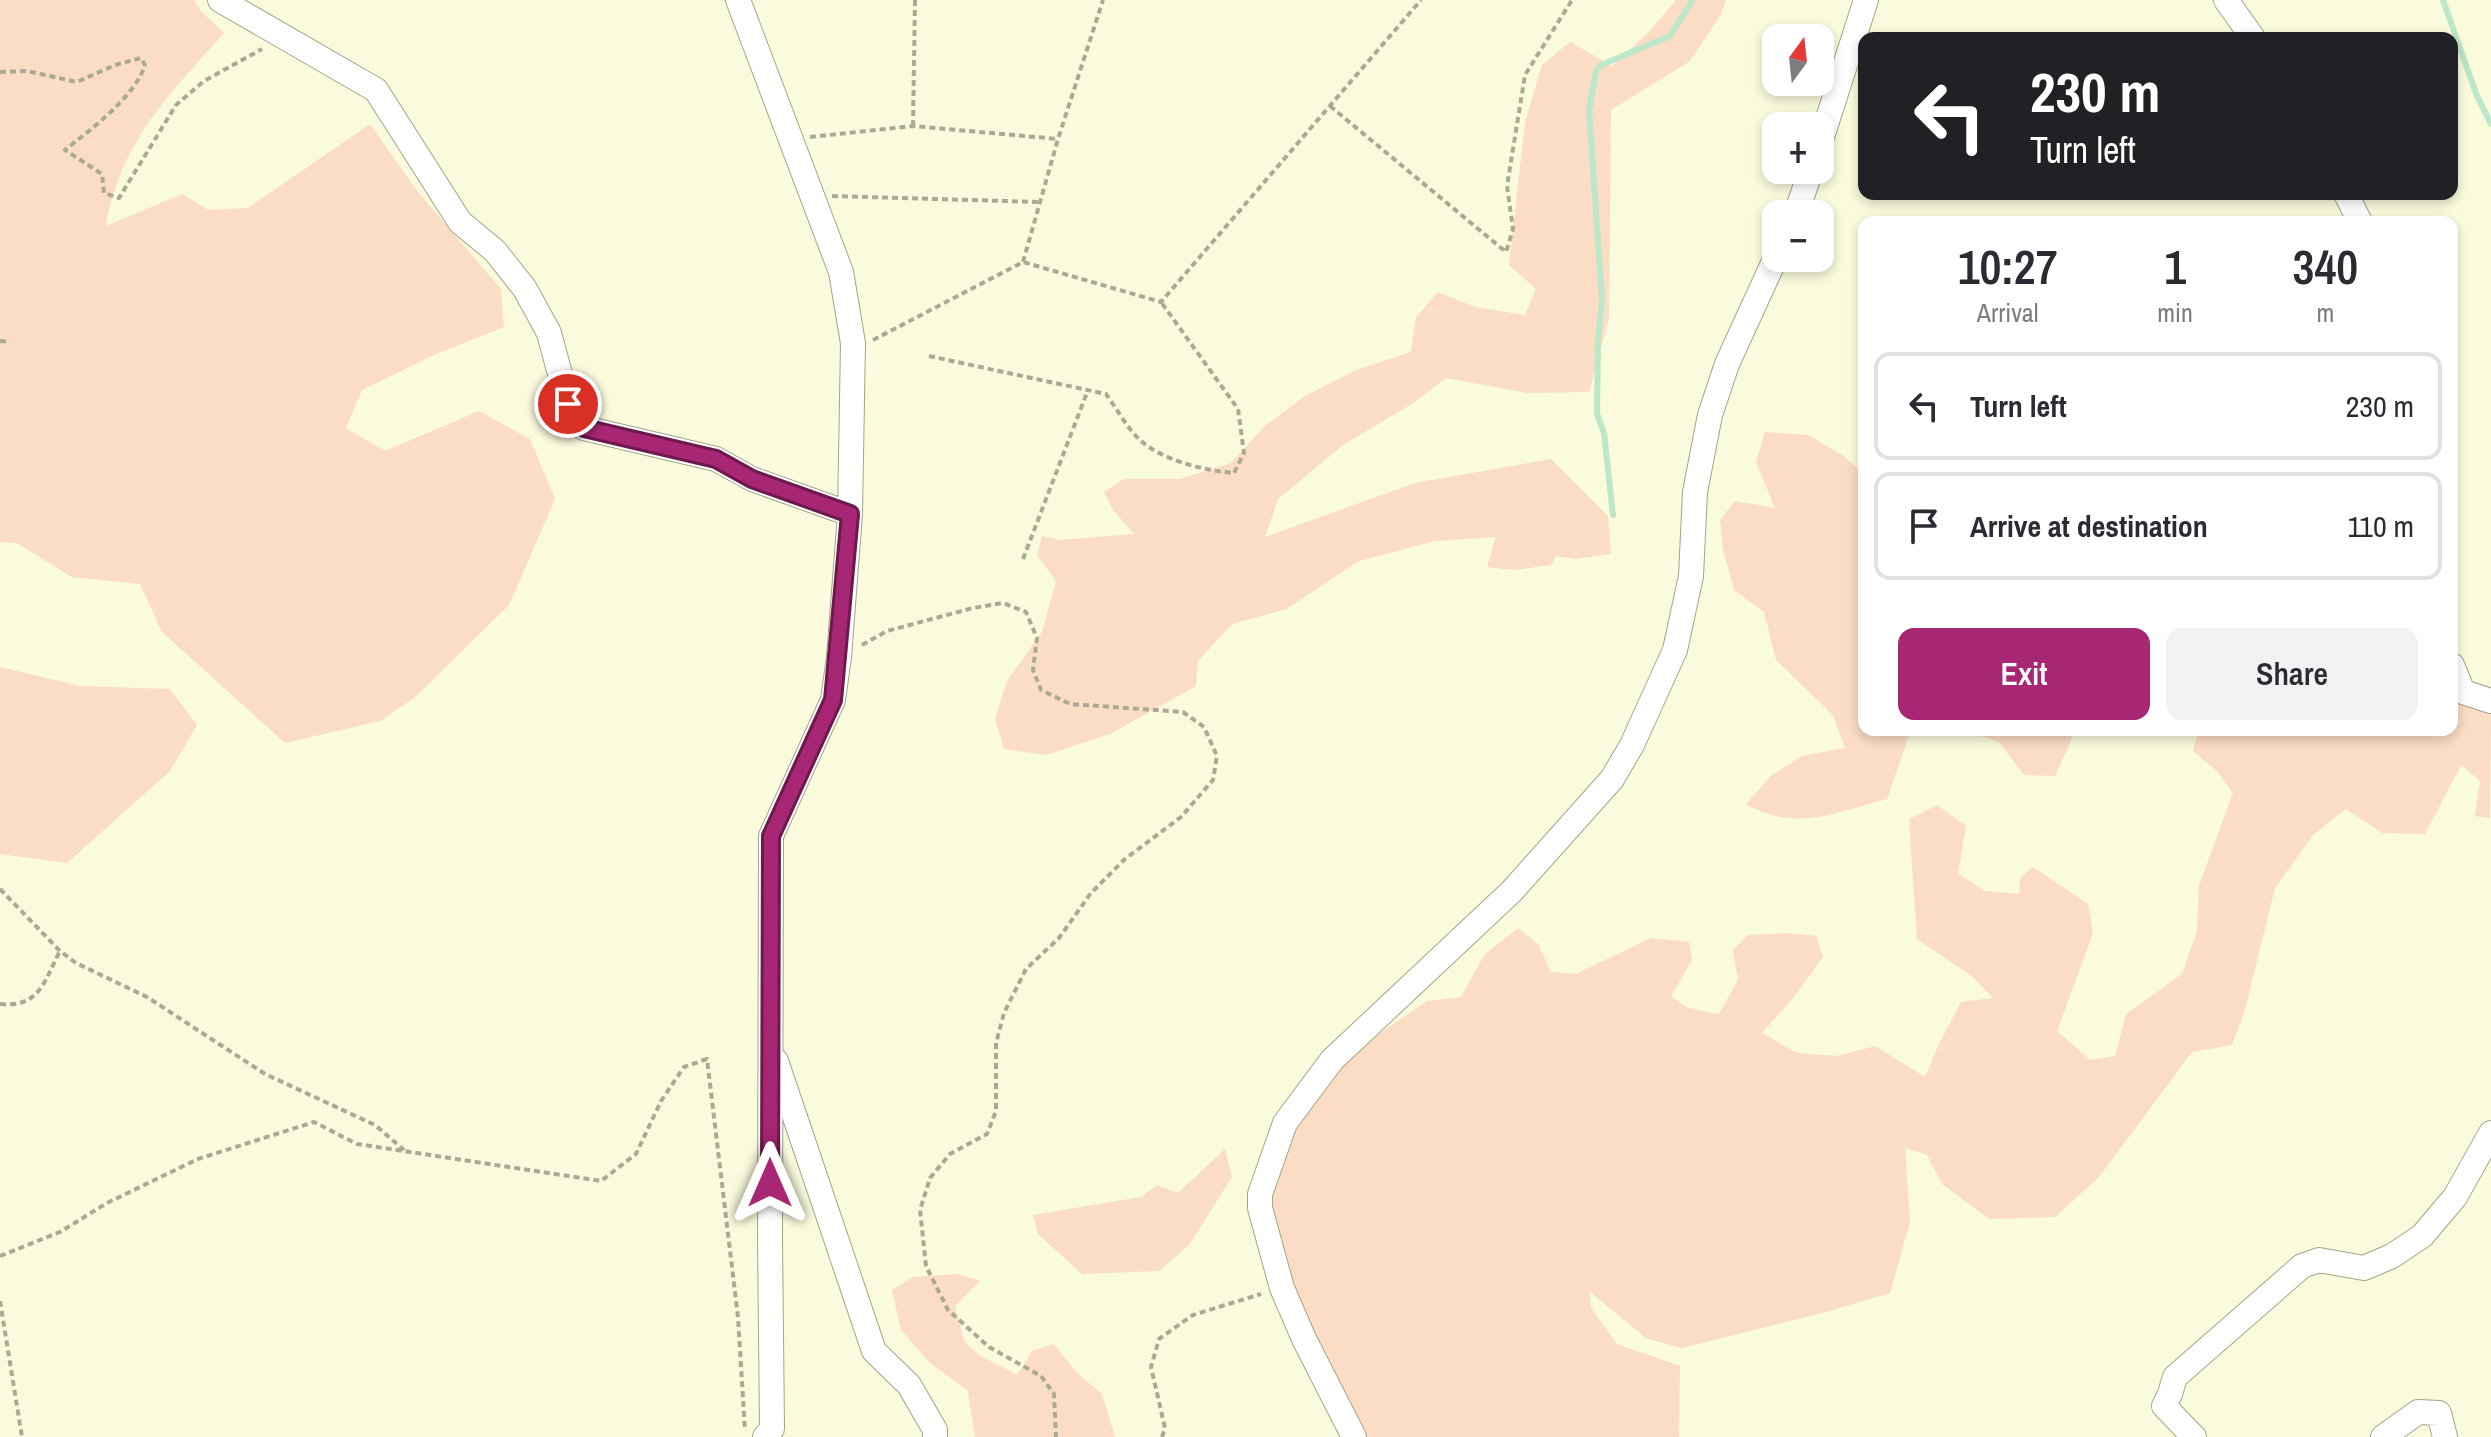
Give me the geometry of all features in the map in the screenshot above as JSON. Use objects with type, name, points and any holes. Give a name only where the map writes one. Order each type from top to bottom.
[{"type":"street","points":[[220,0],[376,90],[460,222],[495,251],[525,289],[549,333],[568,404],[576,421],[584,428],[716,459],[752,479],[850,514]]},
{"type":"street","points":[[738,0],[841,272],[853,351],[850,514],[833,700],[771,836],[772,1429],[765,1437]]},
{"type":"street","points":[[1830,112],[1866,0]]},
{"type":"street","points":[[2226,0],[2249,32]]},
{"type":"street","points":[[1354,1437],[1282,1288],[1260,1208],[1260,1194],[1285,1123],[1332,1060],[1512,891],[1575,823],[1612,779],[1632,745],[1675,650],[1691,576],[1695,492],[1710,415],[1727,364],[1769,272]]},
{"type":"street","points":[[2458,680],[2463,692],[2491,701]]},
{"type":"street","points":[[770,1044],[874,1351],[909,1385],[935,1430],[935,1437]]},
{"type":"street","points":[[2194,1437],[2164,1406],[2175,1377],[2302,1266],[2319,1260],[2364,1268],[2392,1256],[2422,1236],[2455,1197],[2491,1133]]},
{"type":"street","points":[[2383,1437],[2418,1412],[2439,1413],[2445,1437]]},
{"type":"path","points":[[913,126],[915,0]]},
{"type":"path","points":[[1023,262],[1058,139],[1103,0]]},
{"type":"path","points":[[1161,302],[1421,0]]},
{"type":"path","points":[[1330,106],[1506,252],[1513,229],[1507,186],[1525,75],[1572,0]]},
{"type":"path","points":[[0,72],[27,71],[77,82],[115,65],[141,58],[145,65],[142,75],[102,120],[65,150],[102,174],[104,193],[119,198],[176,105],[204,81],[260,49],[286,39]]},
{"type":"path","points":[[792,138],[913,126],[1058,139]]},
{"type":"path","points":[[814,198],[841,195],[1039,202]]},
{"type":"path","points":[[853,351],[1023,262],[1161,302],[1238,409],[1244,453],[1234,473],[1212,471],[1181,462],[1140,441],[1106,394],[929,356]]},
{"type":"path","points":[[0,341],[10,342]]},
{"type":"path","points":[[1023,559],[1088,390]]},
{"type":"path","points":[[839,657],[887,631],[1003,603],[1026,612],[1037,638],[1033,670],[1041,690],[1070,704],[1183,712],[1204,727],[1217,756],[1213,780],[1181,817],[1125,859],[1091,893],[1059,938],[1026,969],[1004,1013],[996,1043],[996,1111],[987,1134],[950,1154],[930,1178],[920,1210],[926,1266],[948,1310],[989,1347],[1041,1376],[1054,1394],[1056,1437]]},
{"type":"path","points":[[0,889],[60,951],[76,963],[147,997],[265,1074],[375,1125],[406,1152]]},
{"type":"path","points":[[0,1004],[16,1005],[34,998],[60,951]]},
{"type":"path","points":[[0,1256],[60,1232],[107,1203],[198,1159],[314,1122],[357,1144],[601,1181],[636,1154],[661,1101],[684,1067],[707,1059],[738,1317],[746,1437]]},
{"type":"path","points":[[1162,1437],[1165,1428],[1151,1367],[1159,1339],[1193,1315],[1282,1288]]},
{"type":"path","points":[[0,1301],[22,1437]]},
{"type":"shaded area","points":[[0,0],[194,0],[224,33],[166,99],[135,143],[113,196],[106,226],[182,194],[208,210],[248,208],[370,124],[418,192],[501,289],[504,327],[436,354],[362,390],[346,428],[385,451],[479,411],[530,439],[555,499],[509,605],[414,698],[380,721],[285,743],[162,632],[140,584],[72,577],[17,543],[0,542]]},
{"type":"shaded area","points":[[1676,0],[1726,0],[1721,14],[1690,61],[1611,110],[1609,318],[1589,392],[1527,393],[1446,378],[1415,402],[1343,445],[1278,499],[1265,537],[1415,483],[1551,459],[1608,516],[1611,554],[1576,559],[1556,556],[1551,565],[1514,570],[1487,567],[1496,537],[1435,541],[1359,561],[1286,609],[1232,624],[1198,661],[1196,686],[1110,734],[1046,755],[1004,749],[995,718],[1007,681],[1042,632],[1056,581],[1037,555],[1042,536],[1060,540],[1134,534],[1113,510],[1104,492],[1124,479],[1180,479],[1231,463],[1265,426],[1305,396],[1356,370],[1411,352],[1416,317],[1438,292],[1475,307],[1525,315],[1536,289],[1509,265],[1525,122],[1542,65],[1570,42],[1612,66],[1648,33]]},
{"type":"shaded area","points":[[1765,432],[1808,435],[1844,456],[1858,469],[1858,736],[1909,736],[1887,799],[1833,814],[1799,819],[1764,813],[1746,804],[1771,776],[1802,756],[1845,748],[1833,715],[1776,660],[1764,612],[1734,590],[1723,549],[1720,520],[1735,501],[1775,508],[1756,462]]},
{"type":"shaded area","points":[[0,667],[80,686],[170,689],[197,725],[170,771],[67,863],[0,854]]},
{"type":"shaded area","points":[[2458,702],[2491,711],[2490,818],[2475,816],[2480,781],[2461,765],[2425,834],[2382,833],[2346,809],[2313,835],[2275,888],[2244,1013],[2232,1045],[2192,1052],[2099,1177],[2055,1217],[1989,1219],[1942,1184],[1927,1155],[1905,1148],[1910,1222],[1890,1293],[1681,1348],[1646,1338],[1589,1291],[1591,1308],[1617,1344],[1680,1366],[1679,1437],[1365,1437],[1294,1288],[1268,1197],[1290,1130],[1338,1062],[1427,1001],[1461,997],[1484,955],[1518,928],[1538,944],[1551,972],[1576,974],[1651,938],[1689,942],[1692,960],[1671,996],[1688,1008],[1719,1014],[1738,980],[1733,950],[1748,935],[1788,933],[1816,936],[1823,957],[1794,997],[1762,1033],[1797,1053],[1838,1056],[1875,1046],[1925,1077],[1961,1002],[1993,998],[1973,977],[1917,939],[1909,819],[1937,805],[1966,826],[1958,873],[1984,891],[2019,894],[2020,878],[2033,867],[2088,904],[2093,933],[2057,1031],[2090,1060],[2115,1056],[2126,1014],[2182,974],[2197,931],[2199,886],[2233,793],[2217,771],[2193,751],[2197,736],[2458,736]]},
{"type":"shaded area","points":[[1981,736],[2073,736],[2055,776],[2024,775],[1999,742]]},
{"type":"shaded area","points":[[1225,1149],[1232,1177],[1189,1245],[1159,1271],[1082,1274],[1038,1234],[1033,1215],[1141,1197],[1157,1185],[1178,1193]]},
{"type":"shaded area","points":[[958,1274],[980,1281],[955,1306],[964,1341],[979,1355],[1017,1375],[1032,1351],[1054,1344],[1077,1373],[1102,1394],[1115,1437],[975,1437],[968,1391],[929,1362],[901,1330],[892,1290],[913,1277]]},
{"type":"waterway","points":[[1613,515],[1604,433],[1597,414],[1602,300],[1589,110],[1596,71],[1601,65],[1670,36],[1693,0]]},
{"type":"waterway","points":[[2443,0],[2454,32]]},
{"type":"waterway","points":[[2458,42],[2477,96],[2491,124]]},
{"type":"route","points":[[568,404],[576,421],[584,428],[716,459],[752,479],[850,514],[833,700],[771,836],[770,1183]]}]
